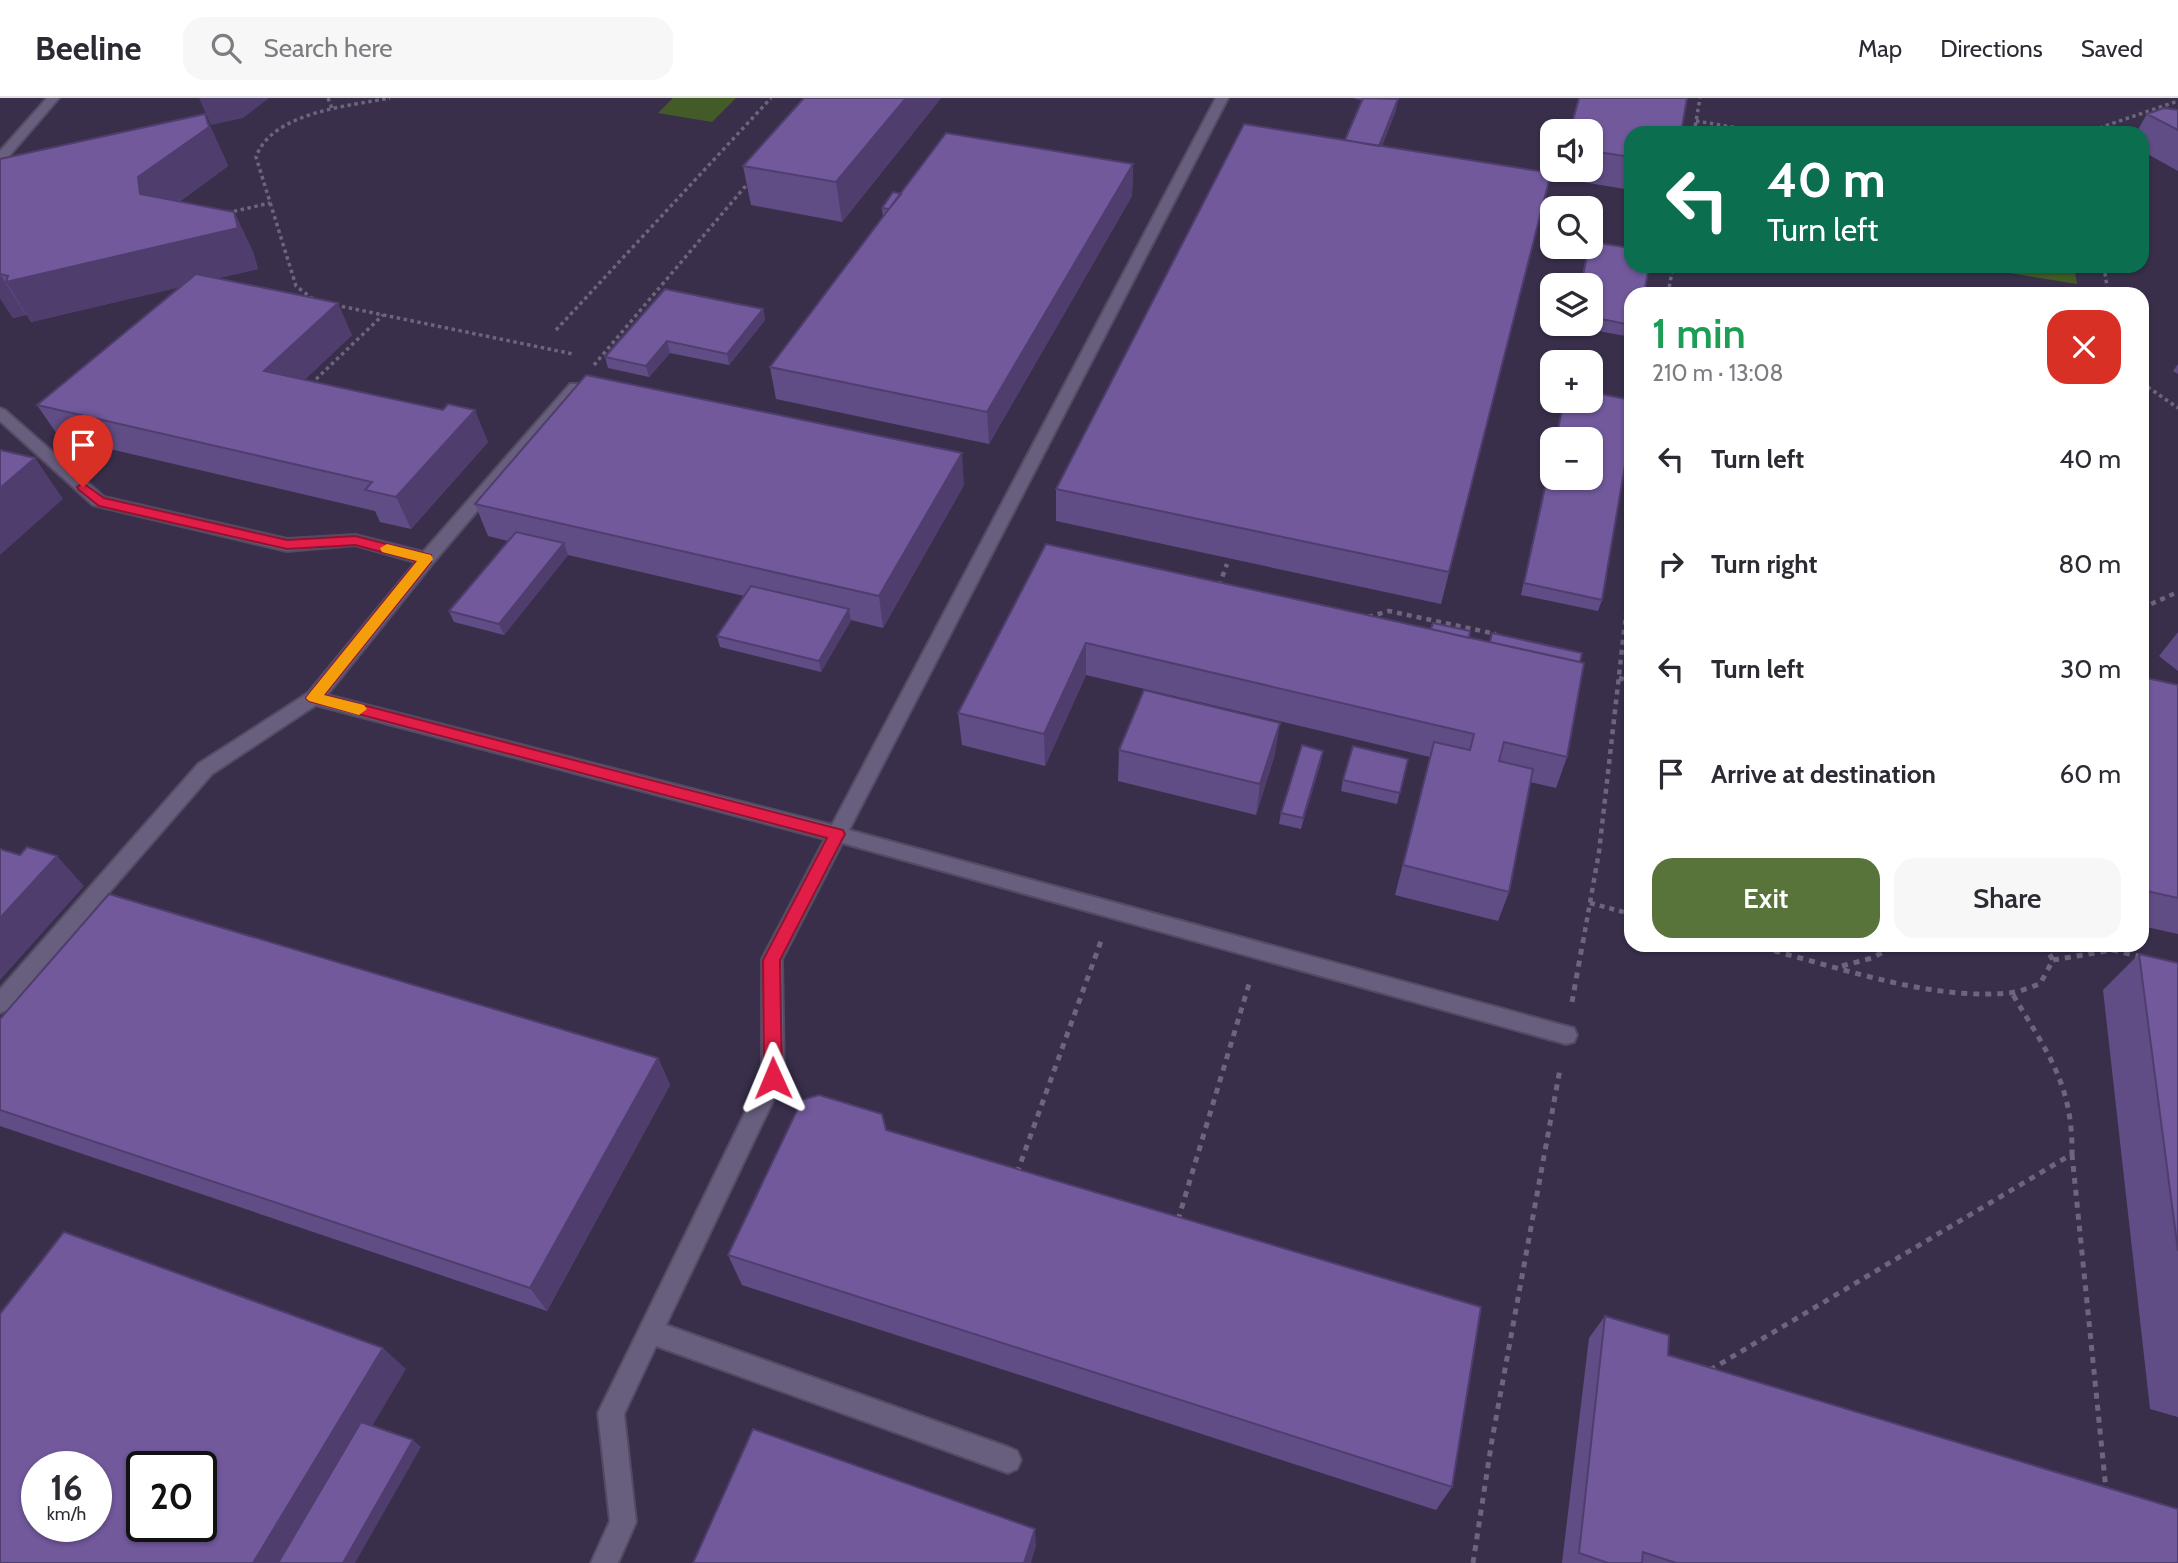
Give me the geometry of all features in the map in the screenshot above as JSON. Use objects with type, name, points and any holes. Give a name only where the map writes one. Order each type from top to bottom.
[{"type":"lane","points":[[0,159],[53,98]]},
{"type":"lane","points":[[604,1563],[623,1522],[611,1413],[773,1078],[772,960],[1222,98]]},
{"type":"lane","points":[[0,1004],[205,769],[314,698],[427,559],[575,387]]},
{"type":"lane","points":[[0,413],[99,501],[287,545],[355,540],[427,559]]},
{"type":"lane","points":[[314,698],[837,834],[1566,1035]]},
{"type":"lane","points":[[651,1332],[1007,1460]]},
{"type":"path","points":[[328,98],[333,111]]},
{"type":"path","points":[[319,302],[296,286],[257,157],[260,143],[274,130],[288,123],[390,98]]},
{"type":"path","points":[[556,330],[771,98]]},
{"type":"path","points":[[1695,126],[1700,98]]},
{"type":"path","points":[[2105,126],[2177,102]]},
{"type":"path","points":[[1696,121],[1726,126]]},
{"type":"path","points":[[575,387],[756,174]]},
{"type":"path","points":[[218,215],[270,203]]},
{"type":"path","points":[[332,304],[577,355],[575,387]]},
{"type":"path","points":[[303,392],[383,315]]},
{"type":"path","points":[[2149,388],[2178,408]]},
{"type":"path","points":[[1216,595],[1227,564]]},
{"type":"path","points":[[2149,605],[2178,592]]},
{"type":"path","points":[[1356,620],[1389,611],[1508,637]]},
{"type":"path","points":[[1619,678],[1624,679]]},
{"type":"path","points":[[1590,903],[1624,912]]},
{"type":"path","points":[[1015,1181],[1112,910]]},
{"type":"path","points":[[1175,1228],[1259,951]]},
{"type":"path","points":[[1781,952],[1968,993],[2012,993],[2040,984],[2053,960]]},
{"type":"path","points":[[1841,966],[1882,952]]},
{"type":"path","points":[[2048,952],[2053,960]]},
{"type":"path","points":[[2053,960],[2100,952]]},
{"type":"path","points":[[2121,952],[2152,959]]},
{"type":"path","points":[[2012,993],[2035,1036],[2056,1064],[2068,1094],[2074,1129],[2072,1154],[2107,1503]]},
{"type":"path","points":[[1706,1372],[2072,1154]]},
{"type":"green space","points":[[673,98],[736,98],[712,122],[658,113]]},
{"type":"green space","points":[[2010,273],[2075,273],[2077,284]]},
{"type":"building","points":[[804,98],[906,98],[836,182],[743,166]]},
{"type":"building","points":[[1363,98],[1398,99],[1379,146],[1345,140]]},
{"type":"building","points":[[1579,98],[1687,98],[1682,126],[1624,126],[1624,156],[1603,153],[1603,119],[1573,119]]},
{"type":"building","points":[[2164,108],[2178,110],[2178,130],[2147,114]]},
{"type":"building","points":[[205,114],[209,127],[138,177],[140,194],[234,212],[238,228],[6,282],[8,276],[0,274],[0,159]]},
{"type":"building","points":[[1244,124],[1540,171],[1540,182],[1549,182],[1545,196],[1540,196],[1540,216],[1449,572],[1056,489]]},
{"type":"building","points":[[946,133],[1133,164],[987,412],[770,367]]},
{"type":"building","points":[[893,192],[901,194],[889,209],[882,208]]},
{"type":"building","points":[[1603,244],[1624,247],[1624,273],[1648,273],[1645,287],[1624,287],[1624,324],[1603,319],[1603,273],[1584,273],[1586,259],[1603,259]]},
{"type":"building","points":[[196,274],[338,303],[264,371],[443,410],[448,404],[475,410],[396,497],[365,490],[372,482],[37,405]]},
{"type":"building","points":[[665,289],[763,309],[727,354],[667,341],[646,366],[605,357]]},
{"type":"building","points":[[586,375],[962,453],[879,596],[475,504]]},
{"type":"building","points":[[1603,394],[1624,399],[1624,471],[1602,600],[1524,583],[1545,490],[1603,490],[1603,427],[1559,427],[1561,413],[1603,413]]},
{"type":"building","points":[[0,450],[35,458],[0,488]]},
{"type":"building","points":[[516,532],[564,543],[499,624],[449,611]]},
{"type":"building","points":[[1046,544],[1584,663],[1567,757],[1504,742],[1499,761],[1533,769],[1509,892],[1403,865],[1434,742],[1470,750],[1474,734],[1086,643],[1044,734],[958,713]]},
{"type":"building","points":[[751,586],[849,609],[819,661],[717,636]]},
{"type":"building","points":[[1433,623],[1470,631],[1469,638],[1431,629]]},
{"type":"building","points":[[1492,633],[1582,653],[1580,662],[1490,642]]},
{"type":"building","points":[[2149,679],[2178,685],[2178,898],[2149,892]]},
{"type":"building","points":[[1144,690],[1280,723],[1260,784],[1119,750]]},
{"type":"building","points":[[1302,745],[1323,751],[1303,818],[1281,813]]},
{"type":"building","points":[[1353,746],[1408,759],[1400,793],[1343,780]]},
{"type":"building","points":[[27,847],[57,856],[0,918],[0,849],[20,855]]},
{"type":"building","points":[[109,894],[658,1058],[530,1288],[0,1110],[0,1019]]},
{"type":"building","points":[[2139,954],[2178,963],[2178,1251]]},
{"type":"building","points":[[819,1095],[882,1114],[886,1130],[1481,1307],[1452,1487],[728,1255],[802,1100]]},
{"type":"building","points":[[64,1232],[383,1348],[253,1563],[0,1563],[0,1314]]},
{"type":"building","points":[[1605,1316],[1669,1335],[1668,1355],[2178,1509],[2178,1563],[1676,1563],[1643,1552],[1642,1563],[1608,1563],[1579,1553]]},
{"type":"building","points":[[361,1422],[413,1440],[343,1563],[278,1563]]},
{"type":"building","points":[[753,1429],[1035,1529],[1024,1563],[693,1563]]},
{"type":"slow traffic","points":[[359,709],[314,698],[427,559],[387,548]]},
{"type":"route","points":[[83,487],[99,501],[287,545],[355,540],[427,559],[314,698],[837,834],[772,960],[773,1078]]}]
